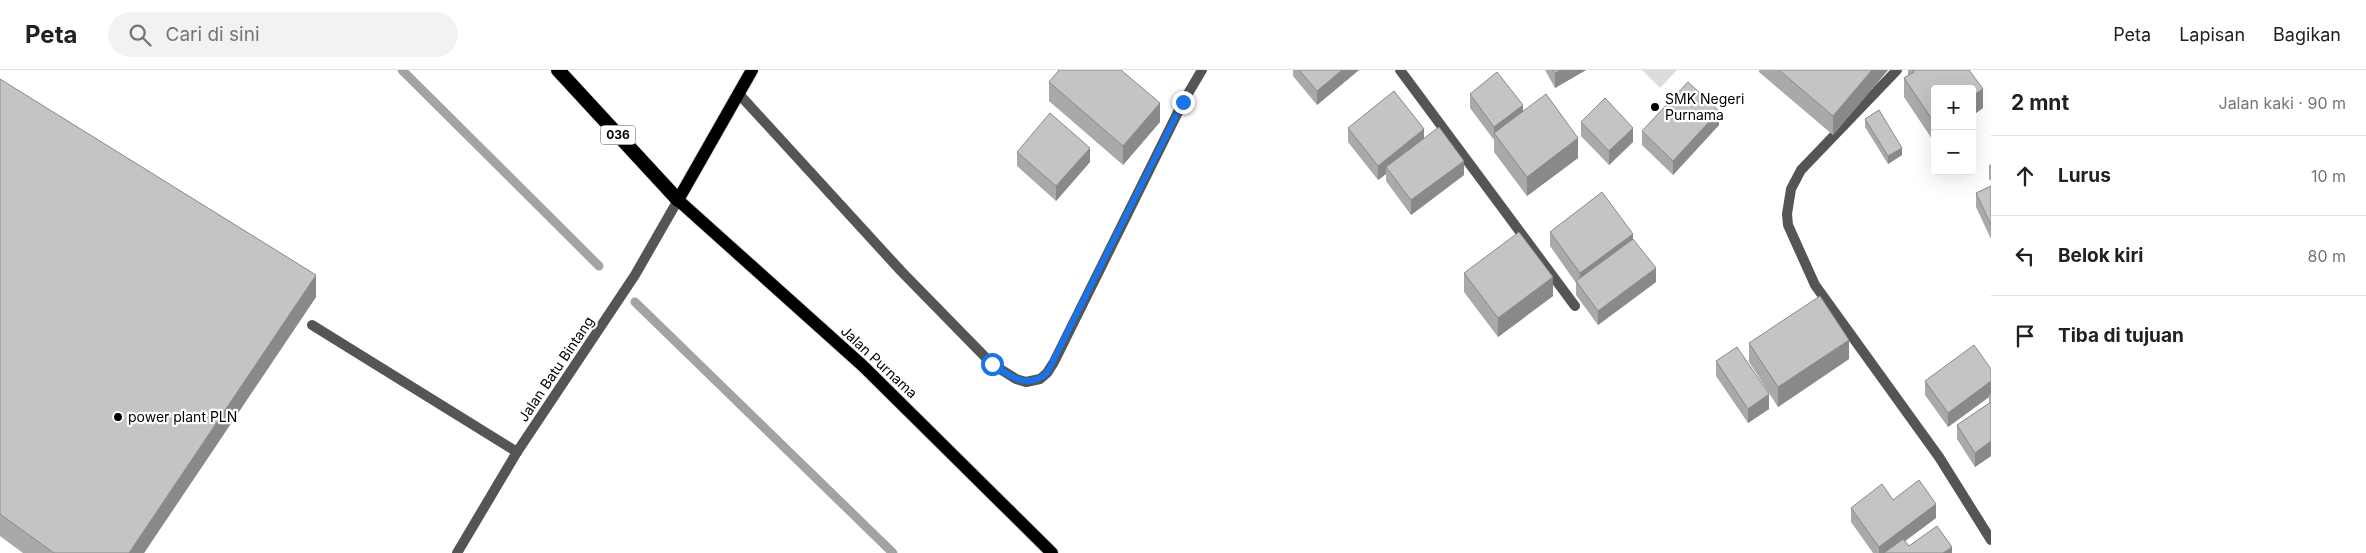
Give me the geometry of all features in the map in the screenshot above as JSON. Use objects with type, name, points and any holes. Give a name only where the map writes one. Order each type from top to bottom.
[{"type":"highway","name":"036","points":[[558,70],[678,200]]},
{"type":"main road","points":[[678,200],[752,70]]},
{"type":"main road","name":"Jalan Purnama","points":[[678,200],[863,366],[1052,553]]},
{"type":"street","points":[[738,93],[901,271],[992,364],[1016,379],[1026,382],[1040,379],[1054,362],[1183,102],[1202,70]]},
{"type":"street","points":[[1400,70],[1575,306]]},
{"type":"street","points":[[1897,70],[1801,170],[1788,201],[1788,224],[1815,285],[1940,457],[1991,540]]},
{"type":"street","name":"Jalan Batu Bintang","points":[[457,553],[517,452],[635,275],[678,200]]},
{"type":"street","points":[[312,325],[517,452]]},
{"type":"shaded area","points":[[1642,70],[1677,70],[1660,88]]},
{"type":"building","points":[[1059,70],[1121,70],[1160,103],[1123,146],[1049,82]]},
{"type":"building","points":[[1299,70],[1342,70],[1317,91]]},
{"type":"building","points":[[1779,70],[1872,70],[1833,116]]},
{"type":"building","points":[[1913,70],[1969,70],[1983,89],[1976,93],[1976,85],[1931,85],[1931,118],[1904,78],[1914,72]]},
{"type":"building","points":[[1497,72],[1523,105],[1494,127],[1470,94]]},
{"type":"building","name":"power plant PLN","points":[[0,79],[316,275],[129,553],[54,553],[0,514]]},
{"type":"building","points":[[1688,82],[1719,111],[1673,161],[1642,131]]},
{"type":"building","points":[[1394,91],[1424,129],[1378,166],[1348,128]]},
{"type":"building","points":[[1546,94],[1578,138],[1527,177],[1494,133]]},
{"type":"building","points":[[1605,98],[1633,128],[1609,151],[1581,122]]},
{"type":"building","points":[[1879,110],[1902,148],[1888,156],[1865,119]]},
{"type":"building","points":[[1050,113],[1090,148],[1056,186],[1017,152]]},
{"type":"building","points":[[1439,127],[1464,161],[1411,200],[1386,167]]},
{"type":"building","points":[[1991,186],[1991,225],[1976,193]]},
{"type":"building","points":[[1602,192],[1633,234],[1580,273],[1550,232]]},
{"type":"building","points":[[1519,232],[1553,277],[1498,318],[1464,273]]},
{"type":"building","points":[[1633,239],[1656,268],[1598,311],[1576,281]]},
{"type":"building","points":[[1820,296],[1849,340],[1778,387],[1749,343]]},
{"type":"building","points":[[1974,345],[1991,369],[1991,381],[1948,413],[1925,381]]},
{"type":"building","points":[[1737,347],[1769,394],[1748,409],[1716,361]]},
{"type":"building","points":[[1991,402],[1991,441],[1975,453],[1957,425]]},
{"type":"building","points":[[1919,480],[1936,504],[1879,547],[1851,508],[1882,484],[1893,500]]},
{"type":"building","points":[[1937,526],[1952,547],[1943,553],[1884,553],[1903,539],[1909,546]]},
{"type":"waterway","points":[[402,70],[599,266]]},
{"type":"waterway","points":[[635,302],[893,553]]},
{"type":"place","name":"SMK Negeri Purnama","points":[[1655,107]]},
{"type":"place","name":"power plant PLN","points":[[118,417]]},
{"type":"route","points":[[992,364],[1016,379],[1026,382],[1040,379],[1047,373],[1183,102]]}]
